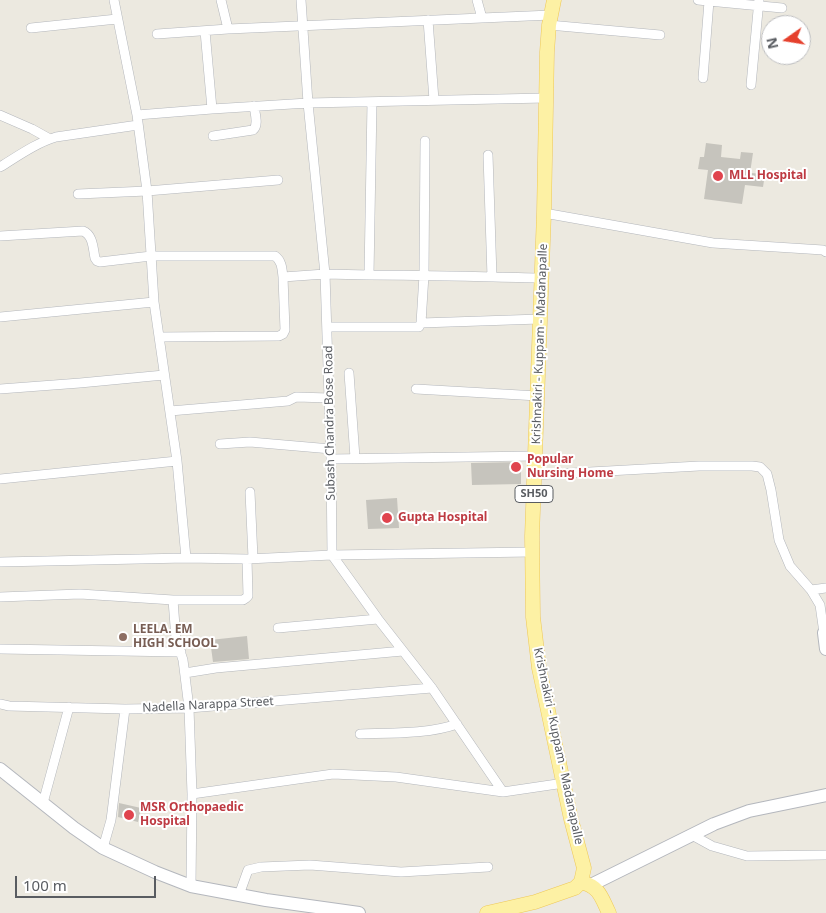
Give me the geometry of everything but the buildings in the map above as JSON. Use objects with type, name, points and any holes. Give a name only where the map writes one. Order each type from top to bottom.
[{"type":"main road","name":"Krishnakiri - Kuppam - Madanapalle","points":[[554,0],[550,20],[546,98],[542,278],[532,552],[533,617],[538,662],[586,883]]},
{"type":"main road","points":[[487,913],[543,899],[586,883],[597,890],[609,913]]},
{"type":"street","points":[[114,0],[138,125],[147,191],[154,302],[177,461],[186,558]]},
{"type":"street","points":[[221,0],[228,29]]},
{"type":"street","name":"Subash Chandra Bose Road","points":[[301,0],[308,103],[325,274],[331,449],[332,555]]},
{"type":"street","points":[[477,0],[482,18]]},
{"type":"street","points":[[703,78],[702,0],[758,3],[782,8]]},
{"type":"street","points":[[751,86],[758,3]]},
{"type":"street","points":[[157,34],[228,29],[482,18],[550,20],[660,35]]},
{"type":"street","points":[[30,28],[117,19]]},
{"type":"street","points":[[428,20],[434,100]]},
{"type":"street","points":[[205,31],[212,109]]},
{"type":"street","points":[[136,115],[308,103],[546,98]]},
{"type":"street","points":[[369,275],[372,102]]},
{"type":"street","points":[[213,136],[253,130],[257,126],[254,106]]},
{"type":"street","points":[[0,115],[50,139]]},
{"type":"street","points":[[0,166],[56,137],[138,125]]},
{"type":"street","points":[[421,323],[424,275],[425,141]]},
{"type":"street","points":[[488,155],[492,277]]},
{"type":"street","points":[[78,194],[147,191],[278,180]]},
{"type":"street","points":[[544,213],[713,243],[825,250]]},
{"type":"street","points":[[0,236],[87,232],[90,235],[95,258],[100,262],[151,256],[275,256],[279,259],[283,277],[285,330],[283,334],[279,336],[159,336]]},
{"type":"street","points":[[283,277],[325,274],[542,278]]},
{"type":"street","points":[[0,317],[154,302]]},
{"type":"street","points":[[327,326],[414,328],[421,323],[540,319]]},
{"type":"street","points":[[349,373],[355,458]]},
{"type":"street","points":[[0,389],[164,375]]},
{"type":"street","points":[[416,389],[538,396]]},
{"type":"street","points":[[170,411],[288,400],[296,397],[329,398]]},
{"type":"street","points":[[220,444],[250,442],[331,449]]},
{"type":"street","points":[[331,459],[535,456]]},
{"type":"street","points":[[0,479],[177,461]]},
{"type":"street","points":[[535,476],[698,466],[760,467],[767,474],[779,540],[790,566],[811,590],[820,605],[826,649]]},
{"type":"street","points":[[0,597],[80,594],[173,600],[243,600],[248,596],[250,492]]},
{"type":"street","points":[[0,562],[532,552]]},
{"type":"street","points":[[332,555],[378,619],[432,688],[503,792]]},
{"type":"street","points":[[811,590],[826,588]]},
{"type":"street","points":[[173,600],[176,639],[183,660],[189,708],[192,794],[191,886]]},
{"type":"street","points":[[278,628],[378,619]]},
{"type":"street","points":[[0,649],[181,652]]},
{"type":"street","points":[[185,673],[216,668],[403,651]]},
{"type":"street","name":"Nadella Narappa Street","points":[[103,848],[111,820],[125,709],[189,708],[432,688]]},
{"type":"street","points":[[0,704],[9,706],[125,709]]},
{"type":"street","points":[[42,803],[69,707]]},
{"type":"street","points":[[360,734],[442,728],[457,724]]},
{"type":"street","points":[[0,769],[103,848],[155,872],[191,886],[266,900],[359,913]]},
{"type":"street","points":[[192,794],[333,774],[396,777],[503,792],[564,783]]},
{"type":"street","points":[[586,883],[714,824],[749,811],[826,794]]},
{"type":"street","points":[[692,835],[712,846],[746,856],[826,855]]},
{"type":"street","points":[[239,895],[248,870],[261,867],[310,865],[401,872],[488,867]]},
{"type":"place","name":"MLL Hospital","points":[[718,176]]},
{"type":"place","name":"Popular Nursing Home","points":[[516,467]]},
{"type":"place","name":"Gupta Hospital","points":[[387,518]]},
{"type":"place","name":"LEELA. EM HIGH SCHOOL","points":[[123,637]]},
{"type":"place","name":"MSR Orthopaedic Hospital","points":[[129,815]]}]
